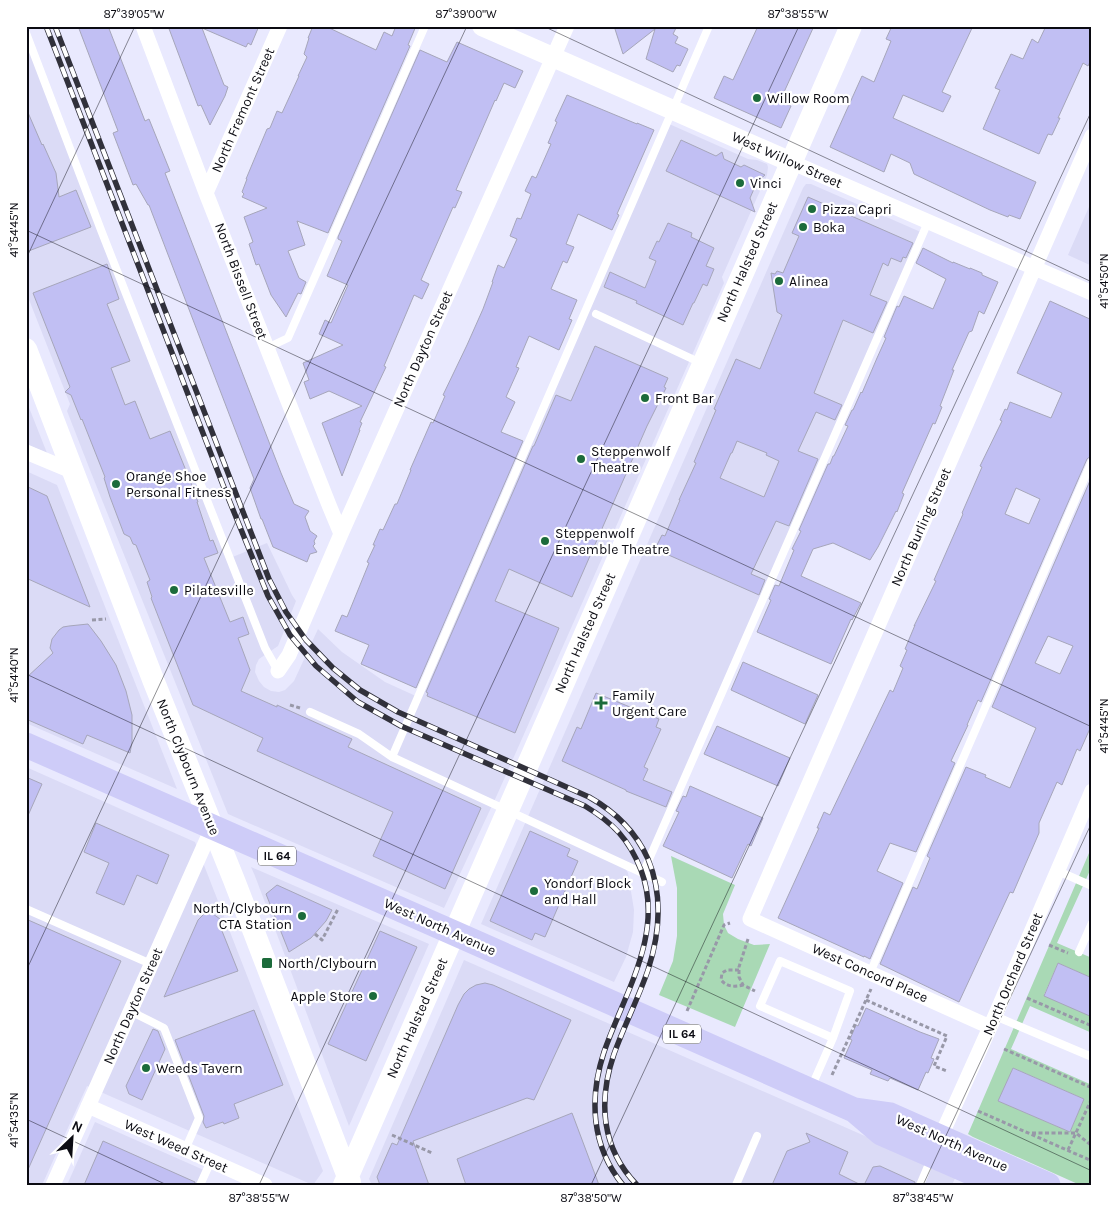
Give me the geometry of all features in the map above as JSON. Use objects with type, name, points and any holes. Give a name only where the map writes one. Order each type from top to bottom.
[{"type":"main road","name":"North Halsted Street","points":[[347,1182],[507,810],[851,26]]},
{"type":"main road","name":"North Clybourn Avenue","points":[[26,349],[154,682],[234,880],[347,1182]]},
{"type":"main road","name":"West North Avenue","points":[[26,746],[854,1110],[881,1133],[936,1146],[1048,1185]]},
{"type":"main road","name":"West North Avenue","points":[[936,1146],[1000,1185]]},
{"type":"street","name":"North Bissell Street","points":[[143,26],[206,193],[341,534]]},
{"type":"street","name":"North Fremont Street","points":[[206,193],[280,26]]},
{"type":"street","name":"West Willow Street","points":[[482,26],[1092,294]]},
{"type":"street","name":"North Dayton Street","points":[[278,671],[289,655],[567,26]]},
{"type":"street","name":"North Burling Street","points":[[750,919],[1092,136]]},
{"type":"street","points":[[26,452],[74,472]]},
{"type":"street","name":"North Orchard Street","points":[[936,1146],[1092,791]]},
{"type":"street","name":"North Dayton Street","points":[[53,1185],[212,828]]},
{"type":"street","name":"West Concord Place","points":[[750,919],[872,978],[992,1021]]},
{"type":"street","name":"West Weed Street","points":[[88,1106],[265,1185]]},
{"type":"lane","points":[[267,348],[288,338],[425,26]]},
{"type":"lane","points":[[392,757],[709,26]]},
{"type":"lane","points":[[26,33],[262,639],[278,671]]},
{"type":"lane","points":[[643,873],[928,222]]},
{"type":"lane","points":[[596,314],[703,364]]},
{"type":"lane","points":[[872,978],[1092,461]]},
{"type":"lane","points":[[310,712],[359,734],[392,757],[662,882]]},
{"type":"lane","points":[[1058,871],[1092,886]]},
{"type":"lane","points":[[26,909],[152,964]]},
{"type":"lane","points":[[1079,952],[1092,922]]},
{"type":"lane","points":[[810,1091],[833,1038],[850,990],[780,961],[760,1006],[833,1038]]},
{"type":"lane","points":[[130,1012],[164,1028],[199,1118],[185,1150]]},
{"type":"lane","points":[[992,1021],[1092,1057]]},
{"type":"lane","points":[[736,1185],[757,1136]]},
{"type":"lane","points":[[920,1185],[936,1146]]},
{"type":"lane","points":[[200,1185],[211,1161]]},
{"type":"path","points":[[92,620],[106,619]]},
{"type":"path","points":[[315,934],[322,940],[338,908]]},
{"type":"path","points":[[687,1011],[724,925],[730,923]]},
{"type":"path","points":[[743,986],[739,977],[739,970],[748,939]]},
{"type":"path","points":[[739,970],[727,970],[722,973],[721,980],[724,984],[732,987],[743,986],[764,996]]},
{"type":"path","points":[[832,1075],[866,1000],[872,978]]},
{"type":"path","points":[[1026,998],[1092,1026]]},
{"type":"path","points":[[866,1000],[947,1036],[934,1066],[947,1071]]},
{"type":"path","points":[[1004,1049],[1092,1088]]},
{"type":"path","points":[[1068,1150],[1092,1098]]},
{"type":"path","points":[[978,1111],[1092,1161]]},
{"type":"path","points":[[1030,1133],[1076,1133],[1092,1146]]},
{"type":"path","points":[[392,1135],[432,1153]]},
{"type":"shaded area","points":[[26,33],[230,558],[267,543],[296,601],[278,646],[259,659],[256,665],[255,672],[259,681],[271,691],[279,692],[285,690],[294,681],[318,629],[342,652],[385,682],[418,697],[667,123],[748,159],[767,164],[767,175],[722,277],[724,283],[497,795],[444,908],[228,814],[67,411],[70,404],[26,292]]},
{"type":"shaded area","points":[[806,184],[811,184],[923,233],[643,873],[623,864],[628,873],[634,910],[633,932],[626,957],[614,982],[481,924]]},
{"type":"shaded area","points":[[1092,200],[1092,266],[1068,255]]},
{"type":"shaded area","points":[[26,400],[47,453],[26,444]]},
{"type":"shaded area","points":[[26,471],[57,485],[177,789],[26,723]]},
{"type":"shaded area","points":[[26,767],[195,842],[323,1171],[313,1185],[87,1086],[42,1185],[26,1185]]},
{"type":"shaded area","points":[[251,867],[429,944],[349,1126],[255,876]]},
{"type":"shaded area","points":[[464,960],[956,1176],[952,1185],[372,1185],[369,1179]]},
{"type":"shaded area","points":[[95,1122],[206,1171],[200,1185],[67,1185]]},
{"type":"green space","points":[[1092,846],[1092,866],[1057,943],[1092,958],[1092,978],[1058,963],[1044,995],[1092,1017],[1092,1033],[1030,1006],[1011,1049],[1092,1085],[1092,1185],[1080,1185],[968,1134]],"holes":[[[1013,1068],[1084,1099],[1070,1132],[999,1101]]]},
{"type":"green space","points":[[671,856],[735,885],[723,914],[724,925],[728,933],[754,945],[770,944],[735,1027],[659,995],[673,961],[677,936],[677,888]]},
{"type":"building","points":[[78,26],[108,26],[145,121],[149,119],[170,171],[165,173],[281,473],[294,504],[309,511],[305,517],[310,531],[317,536],[313,546],[317,552],[310,554],[307,562],[273,547],[261,519],[250,488],[254,479],[149,205],[136,184],[133,185],[113,133],[118,131]]},
{"type":"building","points":[[168,26],[259,26],[251,45],[248,43],[246,47],[202,28],[224,85],[228,87],[210,125],[201,105],[198,106]]},
{"type":"building","points":[[313,26],[325,26],[376,50],[384,32],[392,36],[396,26],[416,26],[408,45],[410,46],[328,233],[297,221],[305,245],[288,251],[299,278],[306,282],[301,294],[298,293],[286,317],[271,295],[259,264],[256,265],[249,244],[253,242],[244,217],[267,208],[242,197],[244,194],[242,192],[267,129],[270,128],[277,111],[282,113],[299,76],[307,57],[304,54]]},
{"type":"building","points":[[614,26],[677,26],[673,34],[678,37],[675,43],[688,49],[680,66],[677,65],[673,72],[646,59],[655,29],[623,54]]},
{"type":"building","points":[[758,26],[814,26],[780,101],[791,106],[781,128],[714,98],[724,76],[733,80]]},
{"type":"building","points":[[892,26],[973,26],[942,92],[951,96],[943,112],[903,95],[893,118],[1036,182],[1020,219],[1009,215],[1008,217],[990,210],[914,174],[910,163],[891,154],[884,172],[830,147],[862,76],[874,82],[891,41],[886,39]]},
{"type":"building","points":[[1046,26],[1092,26],[1092,58],[1088,66],[1083,63],[1052,135],[1048,134],[1039,154],[983,129],[1000,90],[995,88],[1011,54],[1023,59],[1032,39],[1038,43]]},
{"type":"building","points":[[457,42],[523,71],[515,88],[504,83],[495,100],[456,190],[462,192],[455,208],[453,207],[421,280],[429,284],[422,299],[414,295],[384,366],[386,367],[360,422],[362,423],[360,430],[342,476],[322,423],[362,406],[329,391],[310,399],[304,382],[309,380],[303,363],[343,345],[319,334],[325,320],[331,323],[348,285],[327,276],[342,241],[338,237],[420,50],[447,62]]},
{"type":"building","points":[[567,95],[654,130],[617,214],[619,215],[612,230],[578,214],[566,244],[574,247],[567,263],[563,261],[551,289],[577,300],[569,319],[572,320],[559,350],[529,336],[516,367],[519,368],[506,397],[515,402],[501,432],[523,441],[416,688],[361,664],[369,645],[335,631],[342,615],[347,617],[369,563],[367,562],[375,545],[373,545],[380,529],[383,530],[395,504],[397,504],[431,422],[433,423],[445,396],[443,395],[483,309],[498,265],[504,268],[517,239],[510,236],[517,218],[521,219],[531,194],[525,191],[532,176],[536,178],[551,144],[548,143],[557,122],[555,121]]},
{"type":"building","points":[[26,108],[56,173],[59,197],[76,190],[91,227],[26,252]]},
{"type":"building","points":[[681,140],[716,156],[722,152],[724,159],[741,167],[744,165],[765,175],[757,182],[750,198],[755,212],[666,171]]},
{"type":"building","points":[[808,197],[913,243],[906,258],[903,257],[901,262],[891,258],[888,266],[883,263],[870,295],[887,302],[873,333],[843,320],[814,393],[842,405],[835,420],[816,412],[798,451],[818,459],[789,526],[776,521],[751,574],[765,580],[759,595],[655,549],[662,535],[665,536],[696,463],[694,462],[716,410],[714,409],[736,359],[760,369],[782,315],[777,312],[771,273],[775,274],[777,271],[783,273],[799,236],[792,233]],"holes":[[[737,441],[767,453],[766,455],[779,461],[764,497],[720,478]]]},
{"type":"building","points":[[668,223],[692,233],[691,237],[714,248],[706,266],[714,269],[707,286],[703,284],[683,325],[636,303],[637,301],[604,287],[610,272],[645,288],[656,261],[649,258]]},
{"type":"building","points":[[923,248],[953,263],[982,273],[982,275],[998,282],[984,314],[979,311],[972,331],[969,332],[952,370],[954,370],[940,406],[942,407],[902,493],[904,494],[897,512],[870,560],[833,543],[813,549],[801,576],[861,603],[851,619],[831,664],[757,632],[771,600],[769,599],[775,585],[779,586],[794,550],[792,549],[801,531],[799,530],[828,464],[830,464],[848,426],[845,425],[862,393],[886,338],[884,337],[897,306],[899,307],[904,296],[933,309],[946,279],[916,263]]},
{"type":"building","points":[[107,264],[119,299],[107,304],[130,361],[111,368],[125,405],[135,401],[150,439],[170,431],[189,478],[210,541],[213,540],[218,553],[204,558],[230,622],[243,617],[249,634],[238,638],[250,670],[241,691],[352,739],[348,747],[481,808],[445,889],[373,856],[393,812],[257,751],[263,738],[193,705],[151,598],[147,582],[150,580],[136,545],[133,544],[130,537],[124,534],[110,497],[105,477],[82,419],[71,395],[65,392],[70,387],[33,293]]},
{"type":"building","points":[[1050,301],[1092,320],[1092,455],[1087,459],[981,702],[978,700],[951,761],[955,763],[916,852],[890,843],[877,871],[903,883],[870,959],[778,918],[819,828],[817,828],[824,812],[830,815],[890,690],[893,692],[903,668],[900,666],[914,626],[936,581],[934,580],[982,467],[980,466],[1002,421],[1000,420],[1005,409],[1007,410],[1010,402],[1051,418],[1062,393],[1017,373]],"holes":[[[1016,488],[1040,499],[1029,524],[1005,514]]]},
{"type":"building","points":[[595,346],[668,378],[664,387],[666,388],[647,426],[572,597],[509,569],[495,601],[559,628],[515,733],[427,696],[428,693],[426,692],[556,395],[571,401]]},
{"type":"building","points":[[1092,476],[1092,724],[1080,751],[1077,749],[1062,785],[1057,782],[1039,823],[1039,833],[1013,893],[1010,892],[959,1002],[880,964],[913,887],[917,889],[930,858],[927,856],[966,767],[1010,788],[1036,728],[992,707]],"holes":[[[1048,636],[1073,646],[1060,674],[1035,663]]]},
{"type":"building","points":[[26,486],[47,496],[90,607],[26,578]]},
{"type":"building","points":[[88,624],[116,665],[126,691],[132,715],[130,753],[87,735],[83,744],[26,719],[26,678],[53,653],[50,648],[52,639],[59,630],[63,627]]},
{"type":"building","points":[[743,662],[818,695],[805,724],[731,690]]},
{"type":"building","points":[[596,693],[659,719],[656,727],[661,729],[644,767],[648,769],[643,780],[672,792],[666,807],[626,791],[562,761],[577,727],[581,729]]},
{"type":"building","points":[[717,726],[790,758],[778,786],[704,754]]},
{"type":"building","points":[[26,777],[42,784],[26,820]]},
{"type":"building","points":[[690,786],[763,818],[751,846],[748,844],[732,878],[663,846],[679,812],[676,811],[683,796],[686,797]]},
{"type":"building","points":[[96,823],[169,855],[157,884],[137,875],[124,905],[96,893],[109,863],[84,852]]},
{"type":"building","name":"Yondorf Block and Hall","points":[[530,831],[570,849],[567,856],[578,861],[545,937],[535,933],[532,940],[490,921]]},
{"type":"building","name":"North/Clybourn CTA Station","points":[[277,885],[332,910],[326,921],[311,938],[289,952],[266,894]]},
{"type":"building","points":[[205,913],[213,914],[220,919],[222,931],[238,971],[164,997],[198,920]]},
{"type":"building","points":[[26,919],[121,961],[26,1174]]},
{"type":"building","name":"Apple Store","points":[[380,931],[417,947],[366,1061],[328,1044]]},
{"type":"building","points":[[1058,963],[1092,978],[1092,1017],[1044,996]]},
{"type":"building","points":[[485,983],[571,1020],[534,1100],[527,1098],[413,1141],[429,1185],[380,1185],[377,1177],[392,1143],[397,1145],[458,1005],[469,989]]},
{"type":"building","points":[[866,1008],[939,1039],[931,1058],[934,1059],[918,1090],[890,1078],[888,1081],[870,1074],[872,1070],[844,1058],[856,1025],[858,1026]]},
{"type":"building","points":[[254,1010],[283,1085],[234,1104],[239,1118],[206,1128],[203,1122],[204,1116],[175,1040]]},
{"type":"building","name":"Weeds Tavern","points":[[153,1029],[158,1031],[165,1049],[142,1100],[129,1094],[126,1086]]},
{"type":"building","points":[[1013,1068],[1084,1099],[1070,1132],[998,1101]]},
{"type":"building","points":[[572,1113],[599,1185],[466,1185],[457,1159]]},
{"type":"building","points":[[806,1133],[848,1152],[839,1174],[861,1185],[772,1185],[787,1151],[810,1142]]},
{"type":"building","points":[[103,1141],[195,1182],[194,1185],[84,1185]]},
{"type":"building","points":[[880,1166],[915,1182],[914,1185],[864,1185],[873,1167]]},
{"type":"railway","points":[[46,26],[223,485],[268,596],[290,635],[316,666],[358,702],[401,726],[585,806],[604,819],[619,833],[636,859],[647,894],[648,917],[645,940],[631,986],[604,1052],[599,1069],[595,1104],[599,1138],[604,1154],[612,1170],[623,1185]]},
{"type":"railway","points":[[55,26],[269,579],[286,612],[306,640],[333,668],[360,690],[398,712],[589,797],[623,823],[643,849],[653,873],[658,900],[655,942],[644,981],[614,1054],[606,1089],[605,1106],[606,1123],[616,1156],[625,1171],[637,1185]]},
{"type":"place","name":"Willow Room","points":[[757,98]]},
{"type":"place","name":"Vinci","points":[[740,183]]},
{"type":"place","name":"Pizza Capri","points":[[812,209]]},
{"type":"place","name":"Boka","points":[[803,227]]},
{"type":"place","name":"Alinea","points":[[779,281]]},
{"type":"place","name":"Front Bar","points":[[645,398]]},
{"type":"place","name":"Steppenwolf Theatre","points":[[581,459]]},
{"type":"place","name":"Orange Shoe Personal Fitness","points":[[116,484]]},
{"type":"place","name":"Steppenwolf Ensemble Theatre","points":[[545,541]]},
{"type":"place","name":"Pilatesville","points":[[174,590]]},
{"type":"place","name":"Family Urgent Care","points":[[601,703]]},
{"type":"place","name":"Yondorf Block and Hall","points":[[534,891]]},
{"type":"place","name":"North/Clybourn CTA Station","points":[[302,916]]},
{"type":"place","name":"North/Clybourn","points":[[267,963]]},
{"type":"place","name":"Apple Store","points":[[373,996]]},
{"type":"place","name":"Weeds Tavern","points":[[146,1068]]}]
